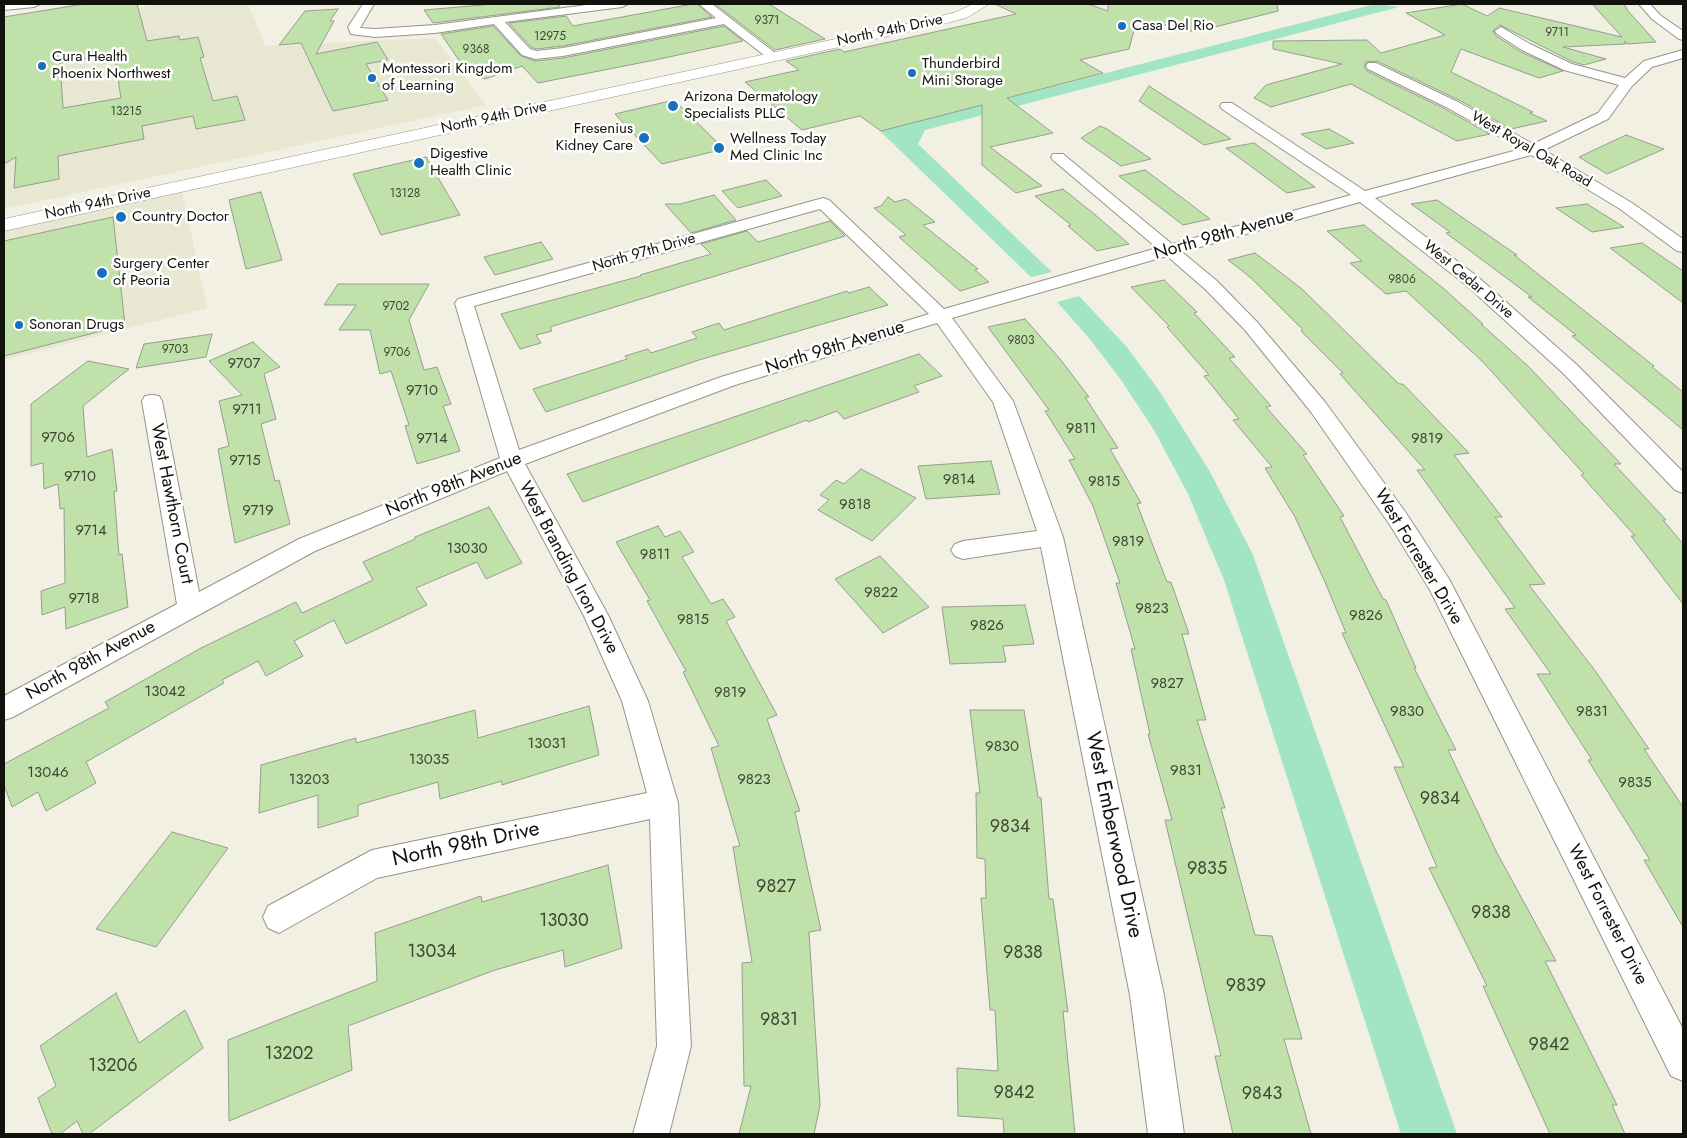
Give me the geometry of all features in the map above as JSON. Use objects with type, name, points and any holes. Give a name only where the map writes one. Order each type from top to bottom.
[{"type":"street","points":[[4,7],[34,4]]},
{"type":"street","points":[[368,4],[354,27],[355,31],[375,33],[459,27],[497,20],[622,4]]},
{"type":"street","points":[[705,4],[769,53]]},
{"type":"street","name":"North 94th Drive","points":[[4,224],[465,119],[769,53],[932,14],[958,4]]},
{"type":"street","name":"North 94th Drive","points":[[769,53],[952,18],[971,11],[982,4]]},
{"type":"street","points":[[1644,4],[1656,18],[1683,36]]},
{"type":"street","points":[[497,20],[526,52],[535,55],[563,52],[725,20]]},
{"type":"street","points":[[1501,31],[1526,47],[1568,67],[1627,83]]},
{"type":"street","name":"North 98th Avenue","points":[[4,709],[307,545],[512,461],[728,380],[1171,250],[1533,150],[1603,116],[1627,83],[1648,64],[1683,54]]},
{"type":"street","name":"West Royal Oak Road","points":[[1372,66],[1453,105],[1533,150],[1626,206],[1683,247]]},
{"type":"street","name":"West Cedar Drive","points":[[1226,106],[1363,196],[1472,281],[1570,369],[1683,485]]},
{"type":"street","name":"North 94th Drive","points":[[4,213],[465,119]]},
{"type":"street","name":"West Forrester Drive","points":[[1058,157],[1211,285],[1251,326],[1282,362],[1340,437],[1409,536],[1440,586],[1683,1064]]},
{"type":"street","name":"North 97th Drive","points":[[464,303],[823,203]]},
{"type":"street","name":"West Emberwood Drive","points":[[823,203],[941,316],[1003,401],[1051,537],[1147,995],[1166,1134]]},
{"type":"street","name":"West Branding Iron Drive","points":[[464,303],[512,461],[596,615],[635,701],[664,803],[674,1046],[651,1134]]},
{"type":"street","name":"West Hawthorn Court","points":[[152,401],[190,607]]},
{"type":"street","points":[[963,550],[1051,537]]},
{"type":"street","name":"North 98th Drive","points":[[279,917],[372,865],[664,803]]},
{"type":"shaded area","points":[[163,4],[248,4],[265,46],[435,38],[486,105],[4,209],[4,29]]},
{"type":"shaded area","points":[[1375,4],[1399,7],[925,130],[918,144],[1052,272],[1031,277],[880,131]]},
{"type":"shaded area","points":[[182,190],[207,308],[4,360],[4,229]]},
{"type":"shaded area","points":[[1079,296],[1126,346],[1158,389],[1209,470],[1253,555],[1457,1134],[1401,1134],[1224,580],[1188,494],[1154,430],[1121,380],[1089,338],[1057,302]]},
{"type":"building","points":[[84,4],[137,4],[147,41],[179,36],[180,40],[198,37],[204,57],[200,58],[213,101],[237,96],[245,120],[196,129],[193,116],[142,126],[144,139],[58,156],[59,179],[14,188],[16,157],[4,164],[4,17]],"holes":[[[114,54],[121,98],[63,108],[60,63]]]},
{"type":"building","points":[[494,4],[558,4],[560,7],[433,23],[424,10]]},
{"type":"building","points":[[697,4],[712,17],[563,46],[536,49],[531,47],[509,23],[566,16],[573,26]]},
{"type":"building","points":[[715,4],[769,4],[825,39],[775,50]]},
{"type":"building","points":[[995,4],[1088,4],[1108,11],[1108,4],[1277,4],[1278,11],[1195,32],[1137,19],[1129,49],[1080,60],[1103,73],[1007,98],[1053,133],[990,147],[1042,186],[1016,193],[982,165],[982,105],[881,131],[860,116],[802,130],[745,82],[799,70],[786,61],[840,49],[844,52],[1016,14]]},
{"type":"building","points":[[1462,4],[1487,16],[1499,8],[1622,37],[1592,4],[1624,4],[1656,42],[1627,44],[1625,41],[1625,44],[1563,47],[1606,59],[1584,65],[1573,62],[1500,25],[1493,31],[1496,36],[1521,52],[1563,71],[1539,78],[1461,49],[1451,72],[1533,112],[1530,113],[1547,121],[1511,129],[1459,100],[1377,61],[1366,62],[1364,67],[1367,71],[1447,110],[1490,134],[1457,141],[1351,84],[1271,107],[1254,98],[1266,85],[1342,64],[1273,49],[1273,41],[1367,40],[1381,53],[1445,35],[1406,13]]},
{"type":"building","points":[[338,9],[330,21],[334,21],[316,54],[377,42],[388,60],[366,64],[388,100],[333,111],[301,43],[279,45],[305,11]]},
{"type":"building","points":[[493,26],[521,56],[535,61],[563,58],[724,26],[743,41],[538,83],[522,66],[485,79],[465,69],[441,34]]},
{"type":"building","points":[[1149,86],[1231,139],[1204,145],[1139,101]]},
{"type":"building","points":[[674,100],[724,149],[662,164],[615,114]]},
{"type":"building","points":[[1100,126],[1151,159],[1121,166],[1081,138]]},
{"type":"building","points":[[1329,129],[1354,143],[1326,149],[1301,134]]},
{"type":"building","points":[[1626,135],[1664,149],[1607,174],[1579,157]]},
{"type":"building","points":[[1254,143],[1315,187],[1287,193],[1226,148]]},
{"type":"building","points":[[426,157],[460,215],[381,235],[353,174]]},
{"type":"building","points":[[1145,170],[1210,219],[1183,225],[1119,176]]},
{"type":"building","points":[[766,180],[782,196],[738,208],[722,191]]},
{"type":"building","points":[[1063,189],[1129,244],[1097,251],[1068,226],[1071,225],[1035,196]]},
{"type":"building","points":[[261,192],[282,260],[246,269],[229,200]]},
{"type":"building","points":[[714,195],[736,220],[691,233],[665,204],[680,204]]},
{"type":"building","points":[[888,197],[895,202],[906,199],[935,222],[923,225],[978,269],[975,270],[989,282],[960,291],[899,237],[906,235],[874,208],[881,206]]},
{"type":"building","points":[[1437,200],[1517,255],[1514,255],[1654,366],[1652,367],[1683,392],[1683,430],[1572,336],[1576,335],[1528,297],[1532,297],[1446,233],[1450,232],[1411,204]]},
{"type":"building","points":[[1587,204],[1624,227],[1592,232],[1556,208]]},
{"type":"building","points":[[113,217],[125,325],[4,356],[4,241]]},
{"type":"building","points":[[830,221],[845,236],[550,327],[552,331],[536,335],[541,343],[520,349],[501,314],[641,276],[711,254],[701,244],[747,231],[758,242]]},
{"type":"building","points":[[1364,225],[1443,288],[1483,324],[1481,324],[1528,366],[1621,464],[1614,464],[1666,520],[1663,520],[1683,544],[1683,604],[1631,536],[1635,536],[1581,475],[1584,474],[1483,362],[1406,291],[1386,294],[1350,263],[1362,261],[1327,231]]},
{"type":"building","points":[[541,242],[553,259],[495,275],[484,257]]},
{"type":"building","points":[[1642,243],[1683,271],[1683,303],[1610,248]]},
{"type":"building","points":[[1255,253],[1302,289],[1399,384],[1403,384],[1469,453],[1454,455],[1502,517],[1495,517],[1545,584],[1529,585],[1596,672],[1649,749],[1644,749],[1683,807],[1683,927],[1644,860],[1650,860],[1588,760],[1592,760],[1537,674],[1551,674],[1505,609],[1515,608],[1417,470],[1425,470],[1340,374],[1343,373],[1301,331],[1303,330],[1250,277],[1228,260]]},
{"type":"building","points":[[1164,280],[1197,312],[1194,313],[1235,357],[1229,358],[1271,406],[1266,407],[1307,454],[1303,455],[1344,516],[1340,517],[1383,599],[1386,600],[1416,668],[1414,668],[1456,750],[1448,750],[1497,853],[1556,961],[1545,961],[1617,1105],[1612,1105],[1625,1134],[1550,1134],[1483,986],[1487,986],[1429,868],[1437,867],[1394,767],[1404,767],[1342,633],[1346,633],[1295,517],[1265,468],[1272,467],[1233,420],[1239,419],[1204,376],[1209,375],[1167,327],[1169,326],[1131,287]]},
{"type":"building","points":[[338,284],[429,284],[409,320],[424,370],[437,367],[451,404],[443,406],[460,451],[417,464],[405,426],[409,425],[391,371],[380,374],[370,330],[339,330],[356,305],[324,305]]},
{"type":"building","points":[[869,287],[888,305],[699,360],[546,412],[533,389],[627,359],[625,356],[648,349],[651,353],[697,338],[692,332],[719,323],[724,330],[847,291],[849,293]]},
{"type":"building","points":[[1025,319],[1060,359],[1089,397],[1085,397],[1118,448],[1110,449],[1141,503],[1137,504],[1167,582],[1171,582],[1189,634],[1182,634],[1206,720],[1197,720],[1225,808],[1221,808],[1255,935],[1272,936],[1302,1039],[1284,1039],[1311,1134],[1233,1134],[1215,1056],[1221,1056],[1165,820],[1172,820],[1148,734],[1150,734],[1131,649],[1135,649],[1116,583],[1120,583],[1093,506],[1069,460],[1075,459],[1045,411],[1049,410],[988,327]]},
{"type":"building","points":[[212,334],[206,357],[136,368],[144,344]]},
{"type":"building","points":[[253,342],[280,367],[264,374],[276,419],[261,424],[275,481],[279,480],[290,524],[235,543],[218,449],[229,446],[219,401],[242,395],[209,361]]},
{"type":"building","points":[[919,354],[942,376],[914,386],[919,392],[844,419],[837,411],[808,422],[807,420],[583,502],[567,474]]},
{"type":"building","points":[[88,361],[129,369],[83,406],[87,457],[112,449],[117,491],[114,492],[119,555],[122,554],[128,607],[66,629],[65,607],[42,615],[41,591],[65,583],[64,508],[60,509],[58,484],[44,489],[43,463],[31,466],[31,404]]},
{"type":"building","points":[[991,461],[1000,494],[926,499],[918,466]]},
{"type":"building","points":[[861,469],[916,498],[872,541],[818,510],[829,500],[820,495],[836,480],[844,484]]},
{"type":"building","points":[[489,507],[522,563],[486,579],[477,562],[416,588],[427,605],[346,644],[334,620],[294,641],[303,656],[266,676],[258,661],[222,680],[224,683],[86,762],[96,783],[46,811],[38,792],[12,807],[4,785],[4,764],[109,708],[105,702],[201,648],[296,602],[302,613],[373,580],[363,562],[415,539],[415,537]]},
{"type":"building","points":[[658,526],[665,537],[680,531],[694,552],[682,557],[711,604],[723,599],[735,617],[726,621],[777,715],[767,719],[800,811],[795,812],[821,930],[809,932],[820,1105],[814,1134],[739,1134],[751,1086],[744,1086],[742,963],[752,962],[733,847],[740,846],[711,748],[719,746],[683,672],[686,671],[647,601],[650,600],[616,542]]},
{"type":"building","points":[[880,556],[929,607],[883,633],[835,579]]},
{"type":"building","points":[[1025,605],[1034,644],[1003,646],[1006,662],[950,664],[942,607]]},
{"type":"building","points":[[589,706],[599,755],[502,785],[502,781],[440,799],[438,782],[358,805],[358,816],[318,828],[318,795],[259,813],[261,765],[356,738],[356,743],[475,710],[478,738]]},
{"type":"building","points":[[970,710],[1024,710],[1038,797],[1041,798],[1049,899],[1053,899],[1068,1012],[1063,1011],[1075,1134],[1004,1134],[1003,1119],[958,1116],[957,1068],[998,1071],[995,1010],[990,1010],[981,898],[986,898],[985,859],[977,858],[976,793],[980,793]]},
{"type":"building","points":[[172,832],[228,848],[156,947],[96,929]]},
{"type":"building","points":[[608,865],[622,948],[565,967],[563,950],[492,971],[348,1026],[352,1070],[229,1121],[228,1040],[377,981],[375,933],[481,896],[482,902]]},
{"type":"building","points":[[116,993],[139,1043],[185,1010],[203,1048],[89,1134],[83,1134],[77,1121],[60,1134],[52,1134],[38,1098],[56,1086],[40,1046]]},
{"type":"place","name":"Casa Del Rio","points":[[1122,26]]},
{"type":"place","name":"Cura Health Phoenix Northwest","points":[[42,66]]},
{"type":"place","name":"Thunderbird Mini Storage","points":[[912,73]]},
{"type":"place","name":"Montessori Kingdom of Learning","points":[[372,78]]},
{"type":"place","name":"Arizona Dermatology Specialists PLLC","points":[[673,106]]},
{"type":"place","name":"Fresenius Kidney Care","points":[[644,138]]},
{"type":"place","name":"Wellness Today Med Clinic Inc","points":[[719,148]]},
{"type":"place","name":"Digestive Health Clinic","points":[[419,163]]},
{"type":"place","name":"Country Doctor","points":[[121,217]]},
{"type":"place","name":"Surgery Center of Peoria","points":[[102,273]]},
{"type":"place","name":"Sonoran Drugs","points":[[19,325]]}]
